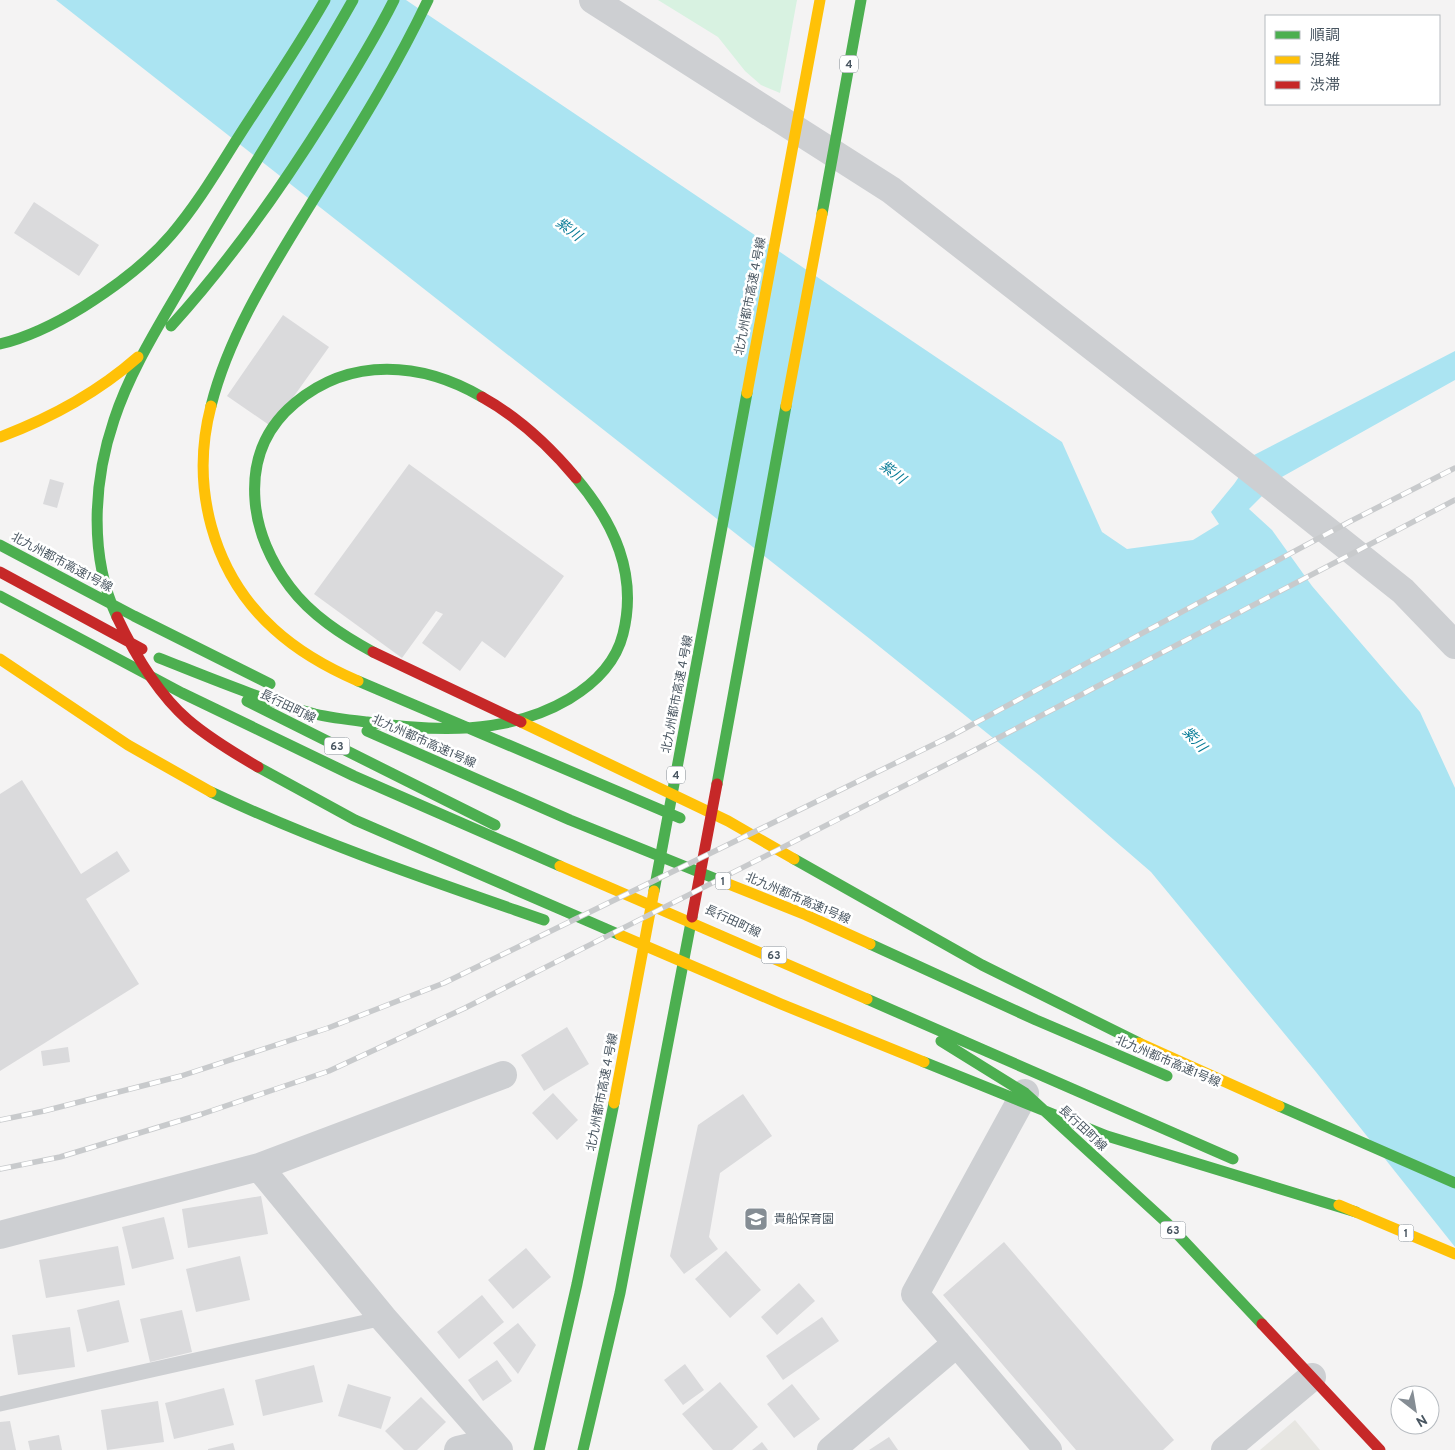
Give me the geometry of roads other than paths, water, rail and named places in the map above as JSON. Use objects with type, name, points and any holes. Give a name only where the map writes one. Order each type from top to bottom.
[{"type":"main road","points":[[0,344],[57,323],[100,296],[136,268],[170,236],[200,197],[302,40],[325,0]]},
{"type":"main road","points":[[353,0],[324,54],[217,224],[144,352],[122,399],[108,439],[100,475],[96,513],[98,551],[107,593],[125,634],[149,675],[176,708],[209,737],[253,765],[355,820],[781,1004],[1107,1136],[1356,1212]]},
{"type":"main road","points":[[0,437],[22,429],[76,402],[122,372],[166,332],[202,294],[247,236],[315,136],[356,69],[394,0]]},
{"type":"main road","points":[[428,0],[413,33],[382,88],[261,287],[238,330],[221,371],[209,414],[203,462],[206,505],[217,548],[238,586],[264,620],[297,648],[342,674],[718,834]]},
{"type":"main road","name":"北九州都市高速４号線","points":[[538,1450],[577,1284],[619,1078],[820,0]]},
{"type":"main road","name":"4","points":[[583,1450],[620,1293],[663,1075],[861,0]]},
{"type":"main road","points":[[160,658],[244,692],[318,715],[386,726],[445,730],[495,726],[540,713],[572,698],[599,677],[618,651],[628,623],[630,594],[623,556],[608,523],[589,492],[559,458],[526,427],[478,394],[440,377],[396,368],[356,372],[318,385],[287,409],[266,436],[255,470],[256,509],[263,542],[279,574],[302,601],[331,627],[370,650],[731,823],[980,964],[1086,1018],[1455,1184]]},
{"type":"main road","name":"北九州都市高速1号線","points":[[0,544],[38,566],[195,647],[392,742],[570,820],[806,915],[1036,1020],[1182,1082]]},
{"type":"main road","name":"長行田町線","points":[[0,572],[160,658],[514,834],[889,1008],[1025,1094],[1167,1223],[1380,1450]]},
{"type":"main road","points":[[0,596],[182,693],[354,776],[1247,1165]]},
{"type":"main road","points":[[0,660],[83,716],[144,754],[208,790],[340,848],[556,924]]},
{"type":"main road","points":[[755,850],[838,885]]},
{"type":"main road","points":[[612,944],[781,1004]]},
{"type":"main road","name":"1","points":[[1265,1173],[1455,1254]]},
{"type":"street","points":[[593,0],[891,190],[1243,464],[1403,592],[1455,645]]},
{"type":"street","points":[[0,1235],[259,1167],[503,1075]]},
{"type":"street","points":[[1025,1094],[915,1294],[1048,1450]]},
{"type":"street","points":[[259,1167],[383,1318],[496,1446]]},
{"type":"street","points":[[831,1450],[957,1343]]},
{"type":"street","points":[[1225,1450],[1312,1377]]},
{"type":"street","points":[[458,1450],[496,1446]]},
{"type":"lane","points":[[0,1404],[383,1318]]},
{"type":"water","name":"紫川","points":[[56,0],[406,0],[1062,442],[1102,532],[1127,549],[1193,540],[1219,524],[1211,512],[1254,455],[1455,351],[1455,380],[1280,478],[1249,509],[1272,530],[1312,586],[1420,712],[1455,788],[1455,1247],[1316,1072],[1151,872],[1039,775],[870,639]]},
{"type":"railway","points":[[0,1120],[44,1111],[181,1076],[328,1028],[444,983],[951,736],[1349,522],[1455,468]]},
{"type":"railway","points":[[0,1169],[60,1157],[202,1114],[329,1071],[465,1008],[971,752],[1455,500]]},
{"type":"place","name":"貴船保育園","points":[[756,1219]]}]
